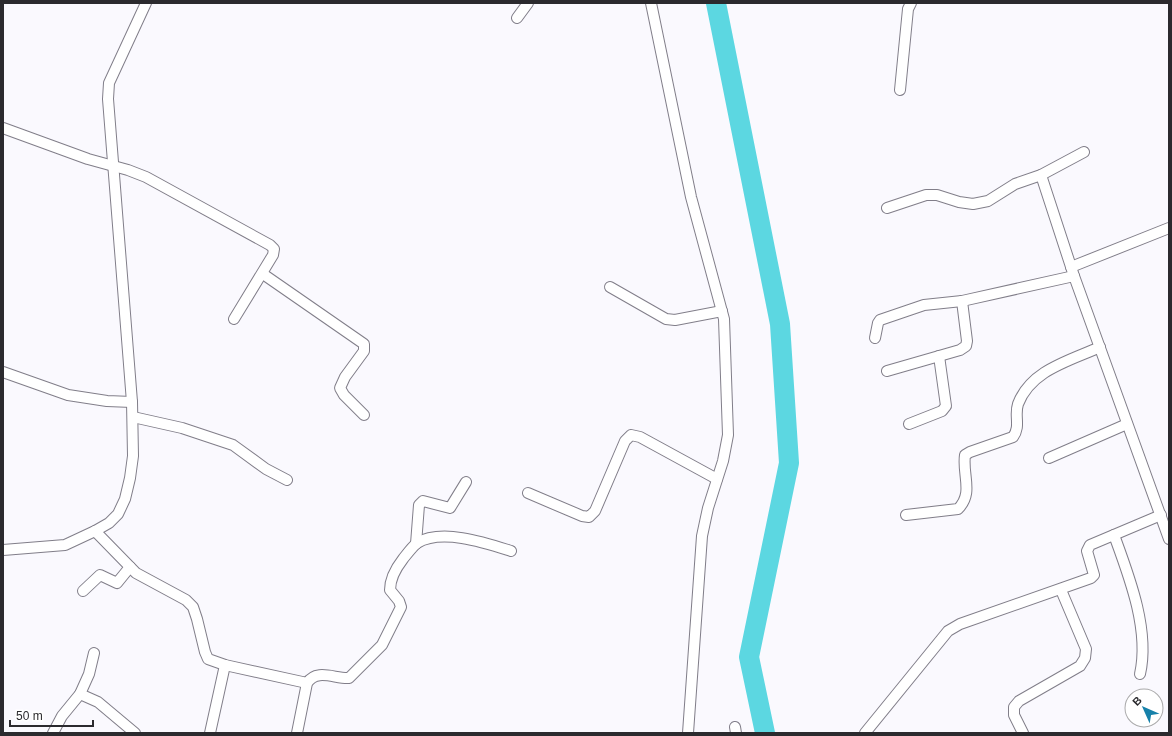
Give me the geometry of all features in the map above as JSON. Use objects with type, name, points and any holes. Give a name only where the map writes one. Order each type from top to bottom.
[{"type":"street","points":[[3,550],[66,545],[109,524],[118,514],[125,499],[133,456],[133,417],[130,402],[111,162],[108,98],[109,83],[146,3]]},
{"type":"street","points":[[517,18],[528,3]]},
{"type":"street","points":[[651,3],[691,197],[722,311],[728,435],[723,461],[702,536],[688,733]]},
{"type":"street","points":[[900,90],[908,9],[911,3]]},
{"type":"street","points":[[3,128],[88,159],[111,162],[146,177],[270,245],[274,249],[273,255],[263,274],[234,319]]},
{"type":"street","points":[[888,208],[926,195],[936,195],[959,202],[974,204],[988,201],[1015,184],[1041,175],[1084,152]]},
{"type":"street","points":[[1041,175],[1072,272],[1169,539]]},
{"type":"street","points":[[875,338],[880,320],[924,305],[962,302],[1072,272],[1169,228]]},
{"type":"street","points":[[263,274],[364,344],[364,351],[345,377],[340,388],[344,395],[364,415]]},
{"type":"street","points":[[610,287],[666,319],[675,320],[722,311]]},
{"type":"street","points":[[886,371],[960,350],[966,346],[967,341],[962,302]]},
{"type":"street","points":[[906,515],[958,509],[964,504],[967,496],[965,455],[1013,437],[1016,432],[1017,407],[1021,397],[1036,378],[1046,371],[1100,347]]},
{"type":"street","points":[[909,424],[942,411],[946,406],[939,356]]},
{"type":"street","points":[[3,372],[68,395],[107,401],[130,402]]},
{"type":"street","points":[[133,417],[182,428],[233,445],[266,468],[287,480]]},
{"type":"street","points":[[1048,458],[1127,424]]},
{"type":"street","points":[[528,493],[582,516],[589,517],[595,511],[625,441],[632,435],[640,437],[717,478]]},
{"type":"street","points":[[416,544],[419,505],[421,502],[423,501],[450,508],[466,482]]},
{"type":"street","points":[[865,733],[948,631],[960,624],[1061,590],[1091,578],[1094,571],[1087,551],[1090,545],[1161,515]]},
{"type":"street","points":[[95,532],[130,567],[146,579],[186,600],[193,607],[204,652],[208,659],[225,665],[308,682]]},
{"type":"street","points":[[1114,535],[1131,586],[1142,636],[1143,658],[1140,674]]},
{"type":"street","points":[[296,733],[308,682],[311,678],[318,674],[349,678],[382,645],[401,607],[400,601],[390,590],[394,573],[416,544],[434,538],[459,538],[482,542],[511,551]]},
{"type":"street","points":[[83,590],[100,575],[117,583],[130,567]]},
{"type":"street","points":[[1023,733],[1014,715],[1014,707],[1019,701],[1080,666],[1085,658],[1086,649],[1061,590]]},
{"type":"street","points":[[53,733],[62,716],[80,694],[89,674],[94,653]]},
{"type":"street","points":[[210,733],[225,665]]},
{"type":"street","points":[[80,694],[98,702],[135,733]]},
{"type":"waterway","points":[[716,3],[780,324],[789,463],[749,657],[765,733]]}]
